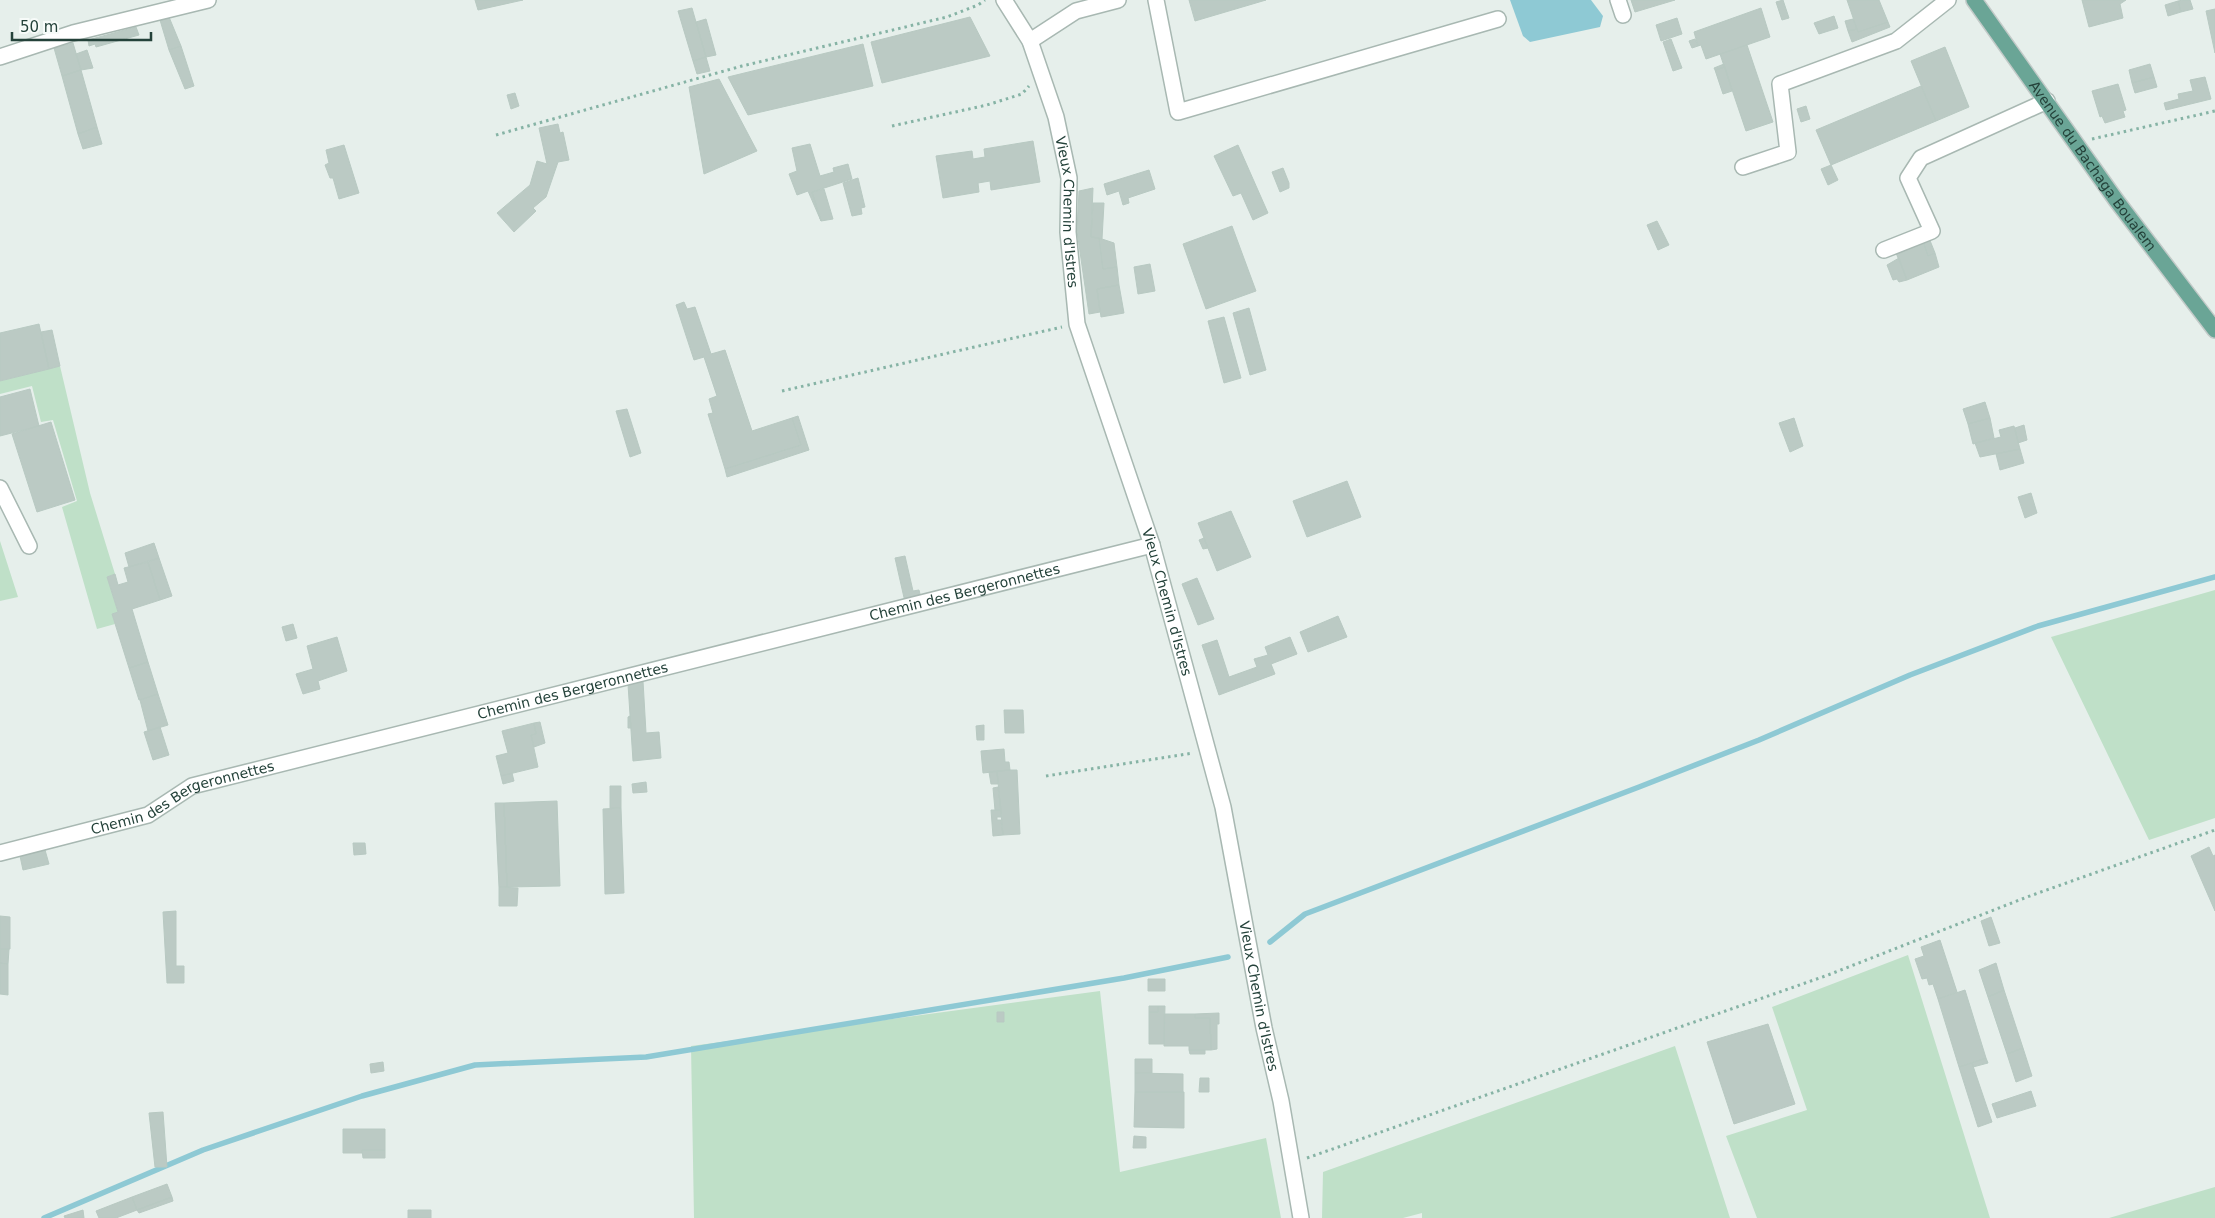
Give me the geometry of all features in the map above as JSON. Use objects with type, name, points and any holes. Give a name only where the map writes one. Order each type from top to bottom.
[{"type":"main road","name":"Avenue du Bachaga Boualem","points":[[1974,0],[2077,142],[2116,200],[2215,330]]},
{"type":"street","points":[[0,57],[73,33],[208,0]]},
{"type":"street","name":"Vieux Chemin d'Istres","points":[[1004,0],[1030,41],[1056,116],[1069,178],[1068,232],[1077,324],[1152,545],[1223,807],[1301,1218]]},
{"type":"street","points":[[1030,41],[1076,10],[1118,0]]},
{"type":"street","points":[[1156,0],[1178,112],[1498,19]]},
{"type":"street","points":[[1618,0],[1623,15]]},
{"type":"street","points":[[1743,167],[1788,152],[1780,84],[1896,41],[1948,0]]},
{"type":"street","points":[[1884,250],[1932,231],[1908,178],[1921,158],[2047,101]]},
{"type":"street","points":[[0,488],[28,546]]},
{"type":"street","name":"Chemin des Bergeronnettes","points":[[0,853],[148,815],[192,786],[1152,545]]},
{"type":"path","points":[[496,135],[742,66],[947,17],[978,5],[985,0]]},
{"type":"path","points":[[892,126],[987,105],[1022,94],[1040,72]]},
{"type":"path","points":[[2077,142],[2215,111]]},
{"type":"path","points":[[782,391],[1077,324]]},
{"type":"path","points":[[1046,776],[1208,751]]},
{"type":"path","points":[[1292,1164],[1828,975],[2027,897],[2215,830]]},
{"type":"green space","points":[[60,366],[90,493],[115,574],[107,577],[118,612],[112,614],[115,624],[97,629],[62,507],[77,501],[53,420],[41,422],[32,386],[0,394],[0,381]]},
{"type":"green space","points":[[0,541],[18,597],[0,601]]},
{"type":"green space","points":[[2215,590],[2215,818],[2149,840],[2051,637]]},
{"type":"green space","points":[[1908,955],[1990,1218],[1757,1218],[1726,1136],[1807,1110],[1772,1007]]},
{"type":"green space","points":[[1100,991],[1120,1172],[1266,1138],[1281,1218],[694,1218],[691,1046]]},
{"type":"green space","points":[[1675,1046],[1730,1218],[1422,1218],[1422,1213],[1403,1218],[1322,1218],[1323,1172]]},
{"type":"green space","points":[[2215,1187],[2215,1218],[2109,1218]]},
{"type":"water","points":[[1510,0],[1591,0],[1603,16],[1600,27],[1530,42],[1523,36]]},
{"type":"building","points":[[475,0],[523,0],[478,10]]},
{"type":"building","points":[[1189,0],[1266,0],[1195,21]]},
{"type":"building","points":[[1631,0],[1675,0],[1635,12]]},
{"type":"building","points":[[1783,0],[1789,18],[1782,20],[1776,2]]},
{"type":"building","points":[[1847,0],[1879,0],[1888,22],[1858,32]]},
{"type":"building","points":[[2082,0],[2126,0],[2120,4],[2123,18],[2089,27]]},
{"type":"building","points":[[2190,0],[2193,9],[2181,12],[2178,1]]},
{"type":"building","points":[[2178,1],[2181,12],[2168,16],[2165,5]]},
{"type":"building","points":[[692,8],[706,57],[693,61],[678,11]]},
{"type":"building","points":[[1761,8],[1770,37],[1706,59],[1701,45],[1698,46],[1694,32]]},
{"type":"building","points":[[2215,9],[2215,53],[2206,11]]},
{"type":"building","points":[[1834,16],[1838,28],[1819,34],[1814,23]]},
{"type":"building","points":[[169,17],[181,46],[169,50],[160,20]]},
{"type":"building","points":[[970,17],[990,56],[882,83],[871,42]]},
{"type":"building","points":[[1677,18],[1682,34],[1661,41],[1656,25]]},
{"type":"building","points":[[706,19],[716,55],[706,57],[696,22]]},
{"type":"building","points":[[1853,19],[1857,29],[1848,31],[1845,21]]},
{"type":"building","points":[[1888,22],[1890,27],[1852,42],[1848,31],[1857,29],[1858,32]]},
{"type":"building","points":[[136,27],[139,35],[96,47],[95,44],[89,46],[88,40]]},
{"type":"building","points":[[1671,39],[1682,68],[1673,71],[1663,42]]},
{"type":"building","points":[[1695,39],[1698,46],[1692,48],[1689,41]]},
{"type":"building","points":[[73,43],[81,70],[62,76],[54,48]]},
{"type":"building","points":[[863,44],[873,86],[748,115],[728,77]]},
{"type":"building","points":[[1747,45],[1773,122],[1746,131],[1720,54]]},
{"type":"building","points":[[181,46],[194,86],[185,89],[169,50]]},
{"type":"building","points":[[1945,47],[1969,107],[1936,121],[1911,61]]},
{"type":"building","points":[[87,50],[93,68],[81,70],[76,54]]},
{"type":"building","points":[[706,57],[710,71],[697,74],[693,61]]},
{"type":"building","points":[[1724,64],[1725,67],[1715,70],[1714,68]]},
{"type":"building","points":[[2150,64],[2154,77],[2132,83],[2129,70]]},
{"type":"building","points":[[1725,67],[1732,91],[1723,94],[1715,70]]},
{"type":"building","points":[[81,70],[97,127],[78,134],[62,76]]},
{"type":"building","points":[[2154,77],[2157,87],[2135,93],[2132,83]]},
{"type":"building","points":[[2205,77],[2211,99],[2166,110],[2164,103],[2179,99],[2178,94],[2193,91],[2190,80]]},
{"type":"building","points":[[719,79],[757,151],[704,174],[689,87]]},
{"type":"building","points":[[2118,84],[2126,110],[2123,111],[2125,117],[2105,123],[2102,116],[2100,117],[2092,91]]},
{"type":"building","points":[[1921,86],[1936,121],[1831,165],[1816,130]]},
{"type":"building","points":[[515,93],[519,106],[511,109],[507,95]]},
{"type":"building","points":[[1806,106],[1810,119],[1801,122],[1797,109]]},
{"type":"building","points":[[558,124],[560,133],[563,132],[569,160],[558,162],[546,197],[533,208],[536,211],[514,232],[497,213],[530,185],[537,161],[547,164],[539,128]]},
{"type":"building","points":[[97,127],[102,144],[83,149],[78,134]]},
{"type":"building","points":[[1033,141],[1040,182],[991,190],[990,181],[978,183],[979,192],[943,198],[936,156],[972,151],[973,159],[985,157],[984,149]]},
{"type":"building","points":[[810,144],[820,176],[834,172],[833,168],[848,164],[852,179],[812,192],[821,221],[808,191],[797,195],[789,174],[797,171],[792,148]]},
{"type":"building","points":[[344,145],[359,193],[339,199],[333,178],[330,178],[325,165],[329,163],[326,150]]},
{"type":"building","points":[[1238,145],[1268,213],[1253,220],[1241,193],[1233,196],[1214,156]]},
{"type":"building","points":[[1831,165],[1838,180],[1828,185],[1821,169]]},
{"type":"building","points":[[1283,168],[1289,188],[1280,192],[1272,172]]},
{"type":"building","points":[[1149,170],[1155,189],[1128,198],[1129,203],[1123,205],[1119,191],[1107,195],[1104,184]]},
{"type":"building","points":[[858,178],[865,207],[861,208],[862,214],[852,216],[843,183]]},
{"type":"building","points":[[1093,188],[1091,237],[1099,238],[1103,269],[1117,267],[1119,285],[1097,289],[1100,312],[1089,314],[1077,231],[1079,191]]},
{"type":"building","points":[[824,189],[833,219],[821,221],[812,192]]},
{"type":"building","points":[[1093,203],[1104,203],[1102,239],[1091,237]]},
{"type":"building","points":[[1657,221],[1669,245],[1658,250],[1647,225]]},
{"type":"building","points":[[1232,226],[1256,291],[1206,309],[1183,244]]},
{"type":"building","points":[[1099,238],[1114,243],[1117,267],[1103,269]]},
{"type":"building","points":[[1929,238],[1935,253],[1928,256],[1923,241]]},
{"type":"building","points":[[1923,241],[1928,256],[1935,253],[1939,267],[1907,280],[1896,253]]},
{"type":"building","points":[[1899,258],[1907,280],[1899,282],[1897,279],[1893,280],[1887,265]]},
{"type":"building","points":[[1150,264],[1155,291],[1138,294],[1134,267]]},
{"type":"building","points":[[1119,285],[1124,313],[1101,317],[1097,289]]},
{"type":"building","points":[[684,302],[687,309],[695,307],[711,354],[725,350],[752,431],[792,418],[801,445],[725,469],[708,414],[713,413],[709,399],[717,396],[704,357],[694,360],[676,305]]},
{"type":"building","points":[[1249,308],[1266,370],[1250,375],[1233,313]]},
{"type":"building","points":[[1224,317],[1241,378],[1224,383],[1208,321]]},
{"type":"building","points":[[39,324],[49,369],[0,381],[0,333]]},
{"type":"building","points":[[52,330],[60,366],[49,369],[41,332]]},
{"type":"building","points":[[30,389],[39,426],[0,436],[0,397]]},
{"type":"building","points":[[1985,402],[1990,418],[1968,424],[1963,409]]},
{"type":"building","points":[[627,409],[641,453],[630,457],[616,411]]},
{"type":"building","points":[[798,416],[809,450],[727,477],[725,469],[801,445],[792,418]]},
{"type":"building","points":[[1794,418],[1803,446],[1790,452],[1779,423]]},
{"type":"building","points":[[1990,418],[1994,438],[1973,444],[1968,424]]},
{"type":"building","points":[[51,422],[75,500],[37,512],[12,434]]},
{"type":"building","points":[[2024,425],[2027,440],[2018,443],[2015,428]]},
{"type":"building","points":[[2014,426],[2020,449],[1980,457],[1975,443],[2001,437],[1999,430]]},
{"type":"building","points":[[2020,449],[2024,463],[2000,470],[1996,454]]},
{"type":"building","points":[[1347,481],[1361,517],[1307,537],[1293,501]]},
{"type":"building","points":[[2031,493],[2037,513],[2025,518],[2018,497]]},
{"type":"building","points":[[1231,511],[1251,557],[1217,571],[1198,523]]},
{"type":"building","points":[[1204,538],[1208,548],[1203,549],[1199,540]]},
{"type":"building","points":[[154,543],[159,558],[129,567],[125,553]]},
{"type":"building","points":[[905,556],[913,591],[919,590],[921,598],[905,602],[895,558]]},
{"type":"building","points":[[159,558],[172,596],[160,600],[148,562]]},
{"type":"building","points":[[148,562],[160,600],[132,609],[148,662],[129,668],[112,614],[118,612],[107,577],[115,574],[118,585],[128,582],[124,568]]},
{"type":"building","points":[[1197,578],[1214,619],[1198,625],[1182,584]]},
{"type":"building","points":[[1338,616],[1347,637],[1308,652],[1300,632]]},
{"type":"building","points":[[293,624],[297,638],[286,641],[282,627]]},
{"type":"building","points":[[337,637],[347,671],[318,681],[320,689],[303,694],[296,674],[313,669],[307,646]]},
{"type":"building","points":[[1290,637],[1297,654],[1271,664],[1275,674],[1219,695],[1202,645],[1217,640],[1229,677],[1257,667],[1254,659],[1268,655],[1265,647]]},
{"type":"building","points":[[148,662],[158,694],[139,700],[129,668]]},
{"type":"building","points":[[643,681],[646,733],[659,732],[661,758],[633,761],[628,684]]},
{"type":"building","points":[[158,694],[168,725],[148,731],[140,700]]},
{"type":"building","points":[[1004,710],[1023,710],[1024,733],[1005,733]]},
{"type":"building","points":[[630,716],[631,728],[628,728],[628,717]]},
{"type":"building","points":[[540,722],[545,743],[534,747],[531,735],[536,734],[534,723]]},
{"type":"building","points":[[534,723],[536,734],[531,735],[538,767],[501,776],[496,756],[508,753],[502,731]]},
{"type":"building","points":[[984,725],[984,740],[977,740],[976,726]]},
{"type":"building","points":[[160,727],[169,755],[153,760],[144,732]]},
{"type":"building","points":[[1004,749],[1005,762],[1009,762],[1010,770],[983,773],[981,751]]},
{"type":"building","points":[[1017,770],[1020,834],[1003,835],[997,771]]},
{"type":"building","points":[[997,771],[998,784],[991,784],[989,772]]},
{"type":"building","points":[[512,773],[514,781],[503,784],[501,776]]},
{"type":"building","points":[[646,782],[647,792],[633,793],[632,784]]},
{"type":"building","points":[[610,786],[621,786],[621,808],[610,808]]},
{"type":"building","points":[[998,787],[1001,810],[995,810],[993,788]]},
{"type":"building","points":[[557,801],[560,886],[507,887],[504,803]]},
{"type":"building","points":[[495,803],[504,803],[507,887],[499,887]]},
{"type":"building","points":[[621,808],[624,893],[605,894],[603,809]]},
{"type":"building","points":[[991,810],[1001,810],[1001,817],[997,817],[997,820],[1001,820],[1003,835],[993,836]]},
{"type":"building","points":[[353,843],[365,843],[366,854],[354,855]]},
{"type":"building","points":[[2209,847],[2213,856],[2215,855],[2215,911],[2191,856]]},
{"type":"building","points":[[45,850],[49,864],[23,870],[20,856]]},
{"type":"building","points":[[499,887],[518,888],[517,906],[499,906]]},
{"type":"building","points":[[176,911],[176,966],[184,966],[184,983],[167,983],[163,912]]},
{"type":"building","points":[[0,916],[10,917],[10,949],[0,949]]},
{"type":"building","points":[[1991,917],[2000,943],[1989,946],[1981,921]]},
{"type":"building","points":[[1940,940],[1957,992],[1938,999],[1933,984],[1929,985],[1927,978],[1922,979],[1915,959],[1924,956],[1921,947]]},
{"type":"building","points":[[0,949],[9,949],[8,964],[0,963]]},
{"type":"building","points":[[0,963],[8,964],[8,995],[0,994]]},
{"type":"building","points":[[1996,963],[2004,990],[1988,997],[1979,970]]},
{"type":"building","points":[[1148,979],[1165,979],[1165,991],[1148,991]]},
{"type":"building","points":[[1965,990],[1986,1058],[1959,1067],[1938,999]]},
{"type":"building","points":[[2004,990],[2023,1048],[2007,1054],[1988,997]]},
{"type":"building","points":[[1149,1006],[1158,1006],[1158,1012],[1149,1012]]},
{"type":"building","points":[[1158,1006],[1165,1006],[1164,1044],[1149,1044],[1149,1012],[1158,1012]]},
{"type":"building","points":[[997,1012],[1004,1012],[1004,1022],[997,1022]]},
{"type":"building","points":[[1219,1013],[1217,1049],[1211,1050],[1210,1018],[1195,1018],[1195,1014]]},
{"type":"building","points":[[1164,1014],[1195,1014],[1195,1018],[1210,1018],[1211,1050],[1189,1050],[1189,1046],[1164,1046]]},
{"type":"building","points":[[1768,1024],[1795,1104],[1734,1124],[1707,1042]]},
{"type":"building","points":[[2023,1048],[2032,1076],[2016,1082],[2007,1054]]},
{"type":"building","points":[[1189,1050],[1205,1050],[1205,1054],[1190,1054]]},
{"type":"building","points":[[1986,1058],[1988,1063],[1973,1067],[1972,1063]]},
{"type":"building","points":[[1135,1059],[1152,1059],[1152,1073],[1135,1073]]},
{"type":"building","points":[[383,1062],[384,1071],[371,1073],[370,1064]]},
{"type":"building","points":[[1972,1063],[1992,1122],[1978,1127],[1959,1067]]},
{"type":"building","points":[[1135,1073],[1183,1074],[1183,1092],[1135,1092]]},
{"type":"building","points":[[1200,1078],[1209,1078],[1209,1092],[1199,1092]]},
{"type":"building","points":[[2031,1091],[2036,1106],[1997,1118],[1992,1104]]},
{"type":"building","points":[[1135,1092],[1184,1092],[1184,1128],[1134,1127]]},
{"type":"building","points":[[163,1112],[167,1167],[155,1167],[149,1113]]},
{"type":"building","points":[[343,1129],[385,1129],[385,1150],[362,1150],[362,1153],[343,1153]]},
{"type":"building","points":[[1134,1136],[1146,1137],[1146,1148],[1133,1148]]},
{"type":"building","points":[[362,1150],[385,1150],[385,1158],[363,1158]]},
{"type":"building","points":[[167,1184],[172,1197],[137,1210],[132,1197]]},
{"type":"building","points":[[132,1197],[137,1210],[116,1218],[99,1218],[96,1211]]},
{"type":"building","points":[[172,1197],[173,1201],[139,1213],[137,1210]]},
{"type":"building","points":[[83,1210],[84,1218],[65,1218],[64,1216]]},
{"type":"building","points":[[408,1210],[431,1210],[431,1218],[408,1218]]},
{"type":"waterway","points":[[1270,942],[1305,914],[1759,740],[1910,675],[2038,626],[2215,577]]},
{"type":"waterway","points":[[44,1218],[203,1150],[362,1096],[475,1065],[646,1057],[1124,978],[1228,957]]}]
